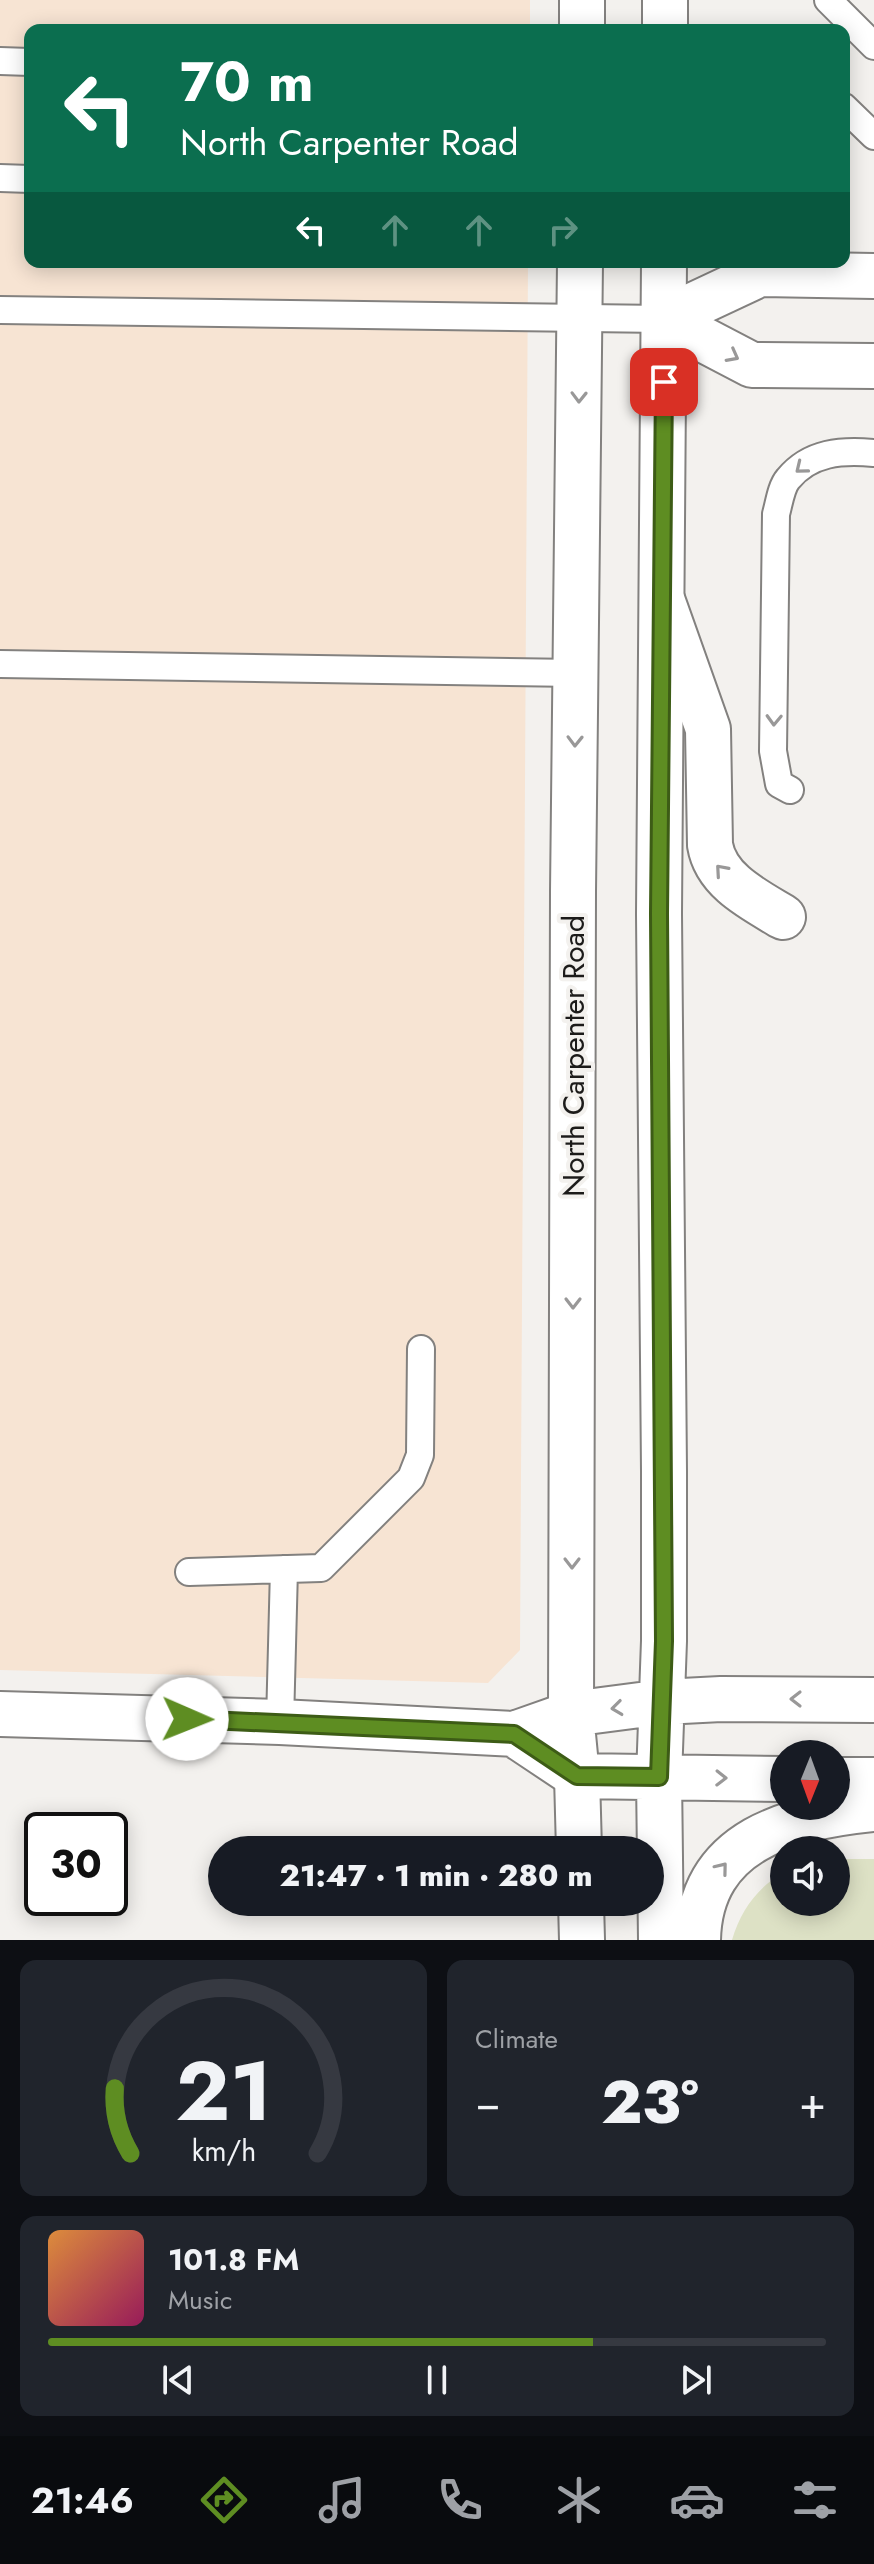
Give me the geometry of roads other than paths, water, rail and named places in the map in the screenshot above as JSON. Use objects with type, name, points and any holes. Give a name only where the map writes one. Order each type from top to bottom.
[{"type":"main road","points":[[582,0],[582,24]]},
{"type":"main road","points":[[665,0],[665,24]]},
{"type":"main road","name":"North Carpenter Road","points":[[579,1836],[571,1714],[572,1088],[580,268]]},
{"type":"main road","points":[[661,1940],[659,1777],[663,1702],[664,1472],[659,914],[664,268]]},
{"type":"main road","points":[[664,319],[760,274],[874,276]]},
{"type":"main road","points":[[664,319],[752,365],[874,366]]},
{"type":"main road","points":[[663,600],[708,729],[712,861],[722,874],[747,894],[783,917]]},
{"type":"main road","points":[[0,1714],[280,1722],[514,1734],[571,1714],[663,1702],[721,1699],[874,1700]]},
{"type":"main road","points":[[514,1734],[577,1776],[770,1779]]},
{"type":"main road","points":[[850,1780],[874,1780]]},
{"type":"main road","points":[[698,1940],[702,1902],[710,1882],[732,1857],[759,1837],[795,1821],[874,1809]]},
{"type":"main road","points":[[581,1916],[582,1940]]},
{"type":"lane","points":[[828,0],[874,46]]},
{"type":"lane","points":[[0,61],[24,62]]},
{"type":"lane","points":[[850,113],[874,136]]},
{"type":"lane","points":[[0,178],[24,179]]},
{"type":"lane","points":[[0,310],[664,319]]},
{"type":"lane","points":[[790,790],[779,784],[773,751],[776,514],[786,480],[810,460],[845,450],[874,453]]},
{"type":"lane","points":[[0,664],[576,673]]},
{"type":"lane","points":[[189,1572],[321,1568],[411,1478],[420,1455],[421,1349]]},
{"type":"lane","points":[[280,1722],[284,1569]]}]
